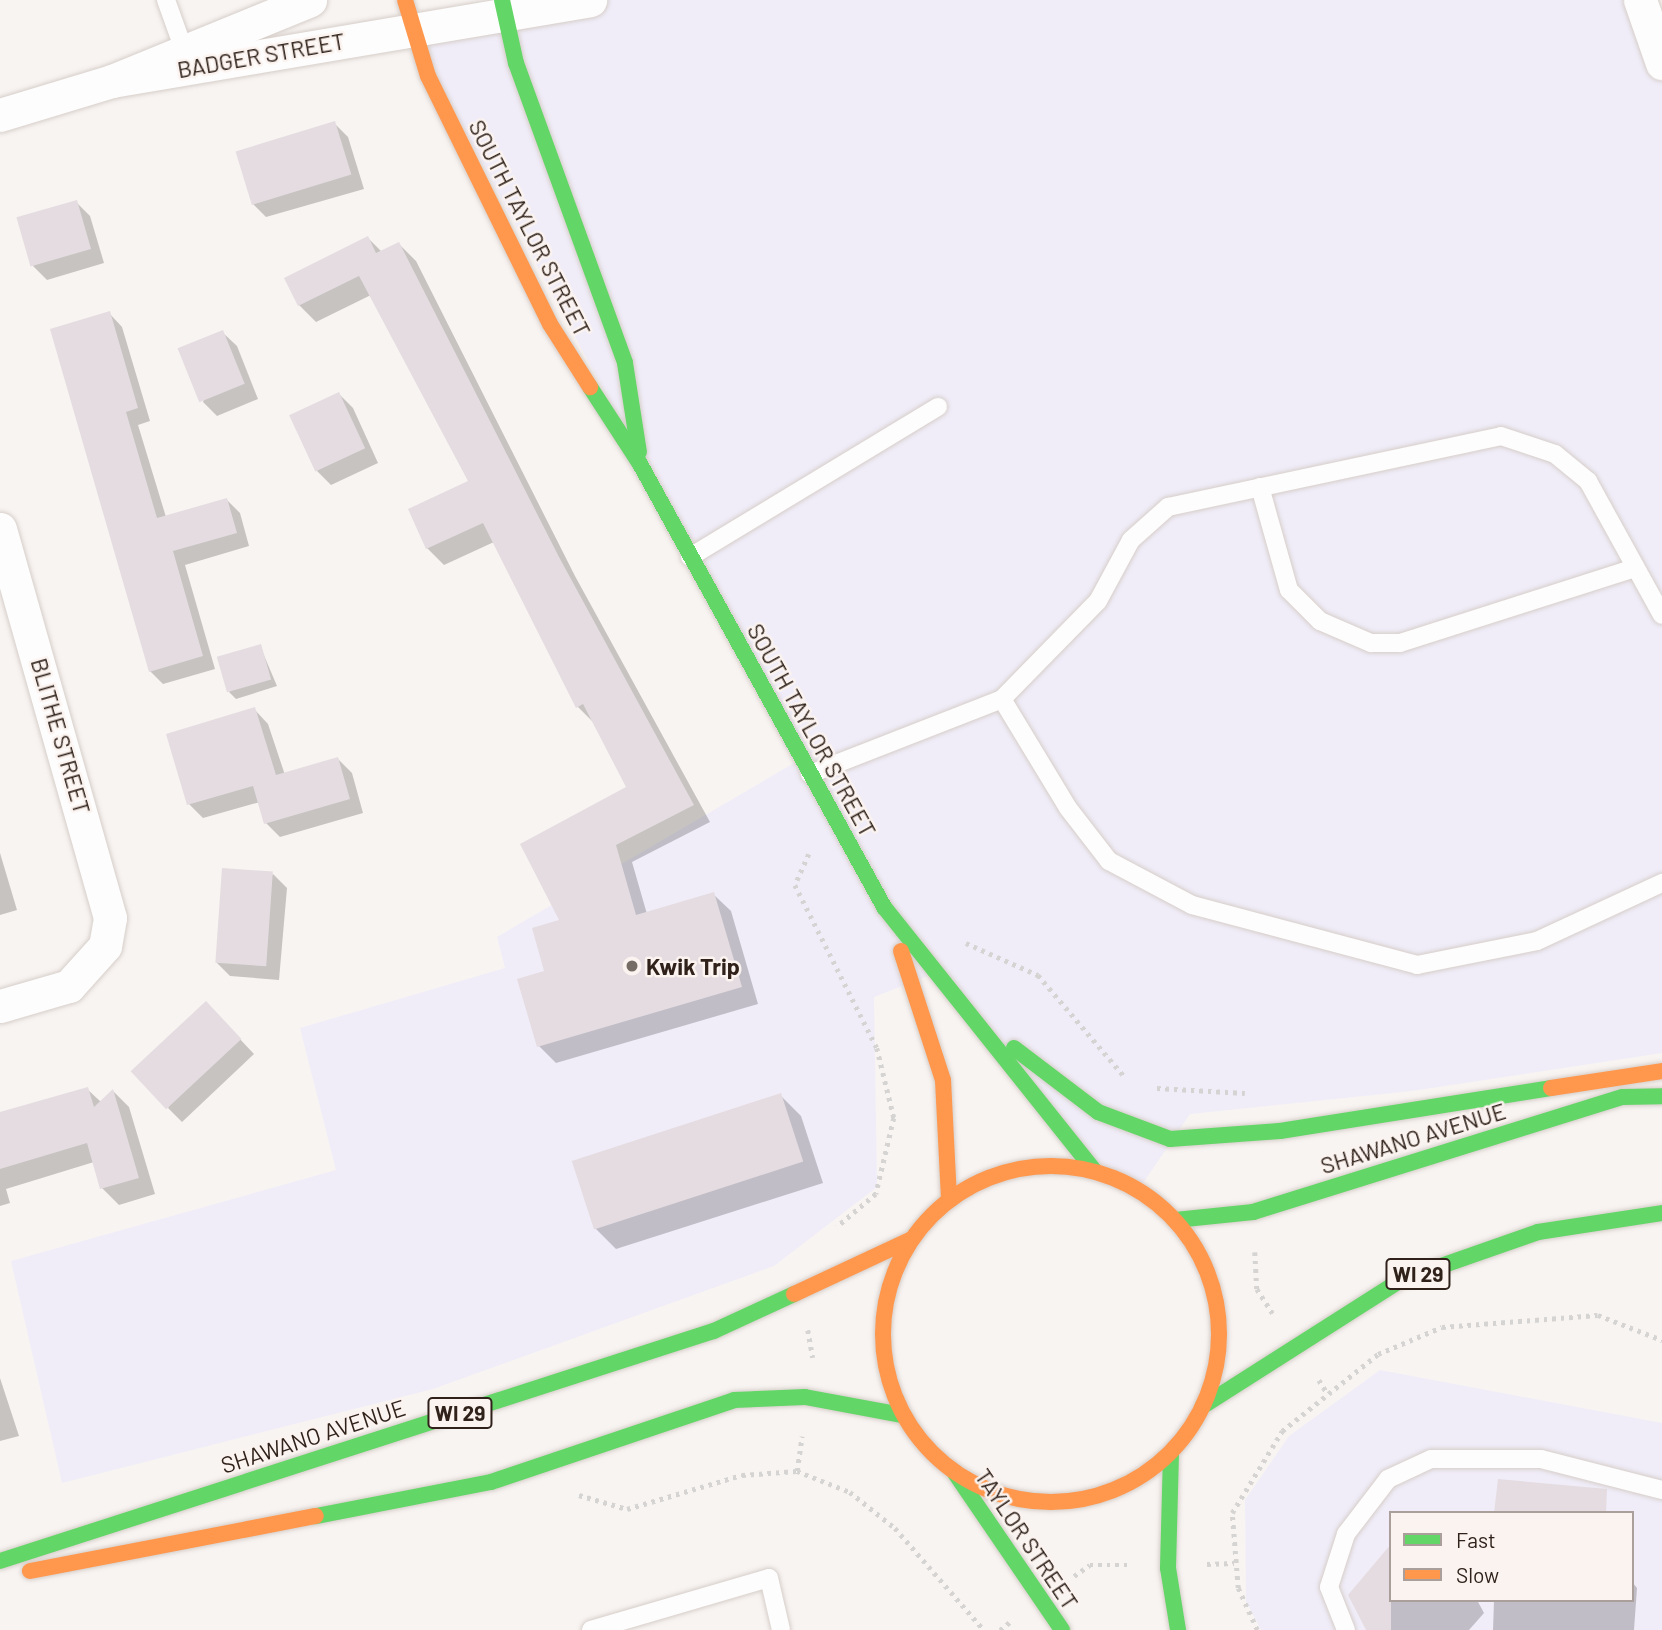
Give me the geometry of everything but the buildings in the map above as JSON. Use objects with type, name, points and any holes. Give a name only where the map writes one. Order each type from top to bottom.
[{"type":"main road","name":"SOUTH TAYLOR STREET","points":[[504,8],[516,63],[625,363],[640,464]]},
{"type":"main road","name":"SOUTH TAYLOR STREET","points":[[408,14],[428,76],[550,324],[640,464],[884,907],[954,999],[1095,1171]]},
{"type":"main road","name":"SOUTH TAYLOR STREET","points":[[884,907],[943,1080],[949,1200]]},
{"type":"main road","points":[[954,999],[1098,1112],[1170,1139],[1279,1131],[1662,1071]]},
{"type":"main road","name":"SHAWANO AVENUE","points":[[1176,1220],[1253,1212],[1623,1097],[1662,1096]]},
{"type":"main road","name":"WI 29","points":[[1044,1165],[1095,1171],[1139,1189],[1176,1220],[1204,1261],[1218,1309],[1218,1358],[1203,1406],[1171,1453],[1123,1487],[1066,1502],[1008,1498],[955,1473],[902,1415],[886,1372],[882,1327],[890,1282],[910,1240],[949,1200],[994,1175],[1044,1165]]},
{"type":"main road","name":"WI 29","points":[[1203,1406],[1401,1280],[1538,1233],[1662,1213]]},
{"type":"main road","name":"SHAWANO AVENUE","points":[[0,1561],[714,1331],[910,1240]]},
{"type":"main road","points":[[0,1577],[491,1482],[734,1400],[805,1397],[902,1415]]},
{"type":"main road","points":[[1171,1453],[1168,1568],[1178,1630]]},
{"type":"main road","name":"TAYLOR STREET","points":[[955,1473],[1062,1630]]},
{"type":"street","name":"BADGER STREET","points":[[111,81],[310,0]]},
{"type":"street","name":"BADGER STREET","points":[[0,115],[111,81],[408,14],[590,0]]},
{"type":"street","points":[[1640,0],[1662,63]]},
{"type":"street","name":"BLITHE STREET","points":[[0,529],[108,899],[105,946],[69,986],[0,1006]]},
{"type":"lane","points":[[166,0],[184,50]]},
{"type":"lane","points":[[690,557],[938,407]]},
{"type":"lane","points":[[810,774],[1002,699],[1098,601],[1131,540],[1168,507],[1501,436],[1555,454],[1588,481],[1662,615]]},
{"type":"lane","points":[[1260,487],[1289,590],[1320,621],[1371,643],[1400,643],[1635,568]]},
{"type":"lane","points":[[1002,699],[1068,808],[1109,861],[1192,905],[1417,965],[1537,941],[1662,883]]},
{"type":"lane","points":[[1346,1630],[1329,1587],[1346,1534],[1388,1479],[1431,1459],[1541,1459],[1662,1490]]},
{"type":"lane","points":[[591,1630],[769,1578],[782,1630]]},
{"type":"path","points":[[794,885],[877,1048],[894,1118],[876,1194],[825,1237]]},
{"type":"path","points":[[1038,975],[1101,1057],[1135,1086]]},
{"type":"path","points":[[1146,1087],[1245,1088]]},
{"type":"path","points":[[1257,1630],[1234,1563],[1232,1513],[1257,1462],[1282,1431],[1378,1353],[1441,1327],[1598,1315],[1662,1340]]},
{"type":"path","points":[[806,1324],[815,1347],[811,1375]]},
{"type":"path","points":[[797,1471],[803,1430]]},
{"type":"path","points":[[627,1509],[742,1475],[797,1471],[850,1492],[895,1528],[984,1630]]},
{"type":"path","points":[[1195,1564],[1234,1563]]},
{"type":"path","points":[[1067,1581],[1090,1565],[1142,1565]]},
{"type":"path","points":[[1000,1630],[1022,1614]]},
{"type":"shaded area","points":[[590,0],[1640,0],[1662,63],[1662,1053],[1412,1091],[1190,1114],[1139,1189],[1095,1171],[933,974],[874,997],[877,1187],[774,1266],[433,1389],[62,1483],[11,1261],[336,1170],[300,1028],[505,968],[497,937],[801,759],[410,28]]},
{"type":"shaded area","points":[[1380,1370],[1662,1423],[1662,1630],[1261,1630],[1246,1601],[1245,1500],[1289,1436]]},
{"type":"traffic: fast","points":[[502,0],[516,63],[625,363],[639,452]]},
{"type":"traffic: fast","points":[[590,387],[640,464],[884,907],[1095,1171]]},
{"type":"traffic: fast","points":[[1014,1048],[1098,1112],[1170,1139],[1280,1131],[1551,1088]]},
{"type":"traffic: fast","points":[[1176,1220],[1253,1212],[1623,1097],[1662,1096]]},
{"type":"traffic: fast","points":[[1203,1406],[1401,1280],[1538,1232],[1662,1213]]},
{"type":"traffic: fast","points":[[0,1561],[714,1331],[794,1294]]},
{"type":"traffic: fast","points":[[316,1516],[491,1482],[734,1400],[805,1397],[902,1415]]},
{"type":"traffic: fast","points":[[1171,1453],[1168,1568],[1178,1630]]},
{"type":"traffic: fast","points":[[955,1473],[1062,1630]]},
{"type":"traffic: slow","points":[[405,0],[428,76],[550,324],[590,387]]},
{"type":"traffic: slow","points":[[901,951],[943,1080],[949,1200]]},
{"type":"traffic: slow","points":[[1551,1088],[1662,1071]]},
{"type":"traffic: slow","points":[[1051,1166],[1084,1170],[1115,1179],[1144,1195],[1170,1215],[1190,1241],[1206,1270],[1215,1301],[1219,1334],[1215,1367],[1206,1398],[1190,1427],[1170,1453],[1144,1473],[1115,1489],[1084,1498],[1051,1502],[1018,1498],[987,1489],[958,1473],[932,1453],[912,1427],[896,1398],[887,1367],[883,1334],[887,1301],[896,1270],[912,1241],[932,1215],[958,1195],[987,1179],[1018,1170],[1051,1166]]},
{"type":"traffic: slow","points":[[794,1294],[910,1240]]},
{"type":"traffic: slow","points":[[30,1571],[316,1516]]},
{"type":"place","name":"Kwik Trip","points":[[632,966]]}]
